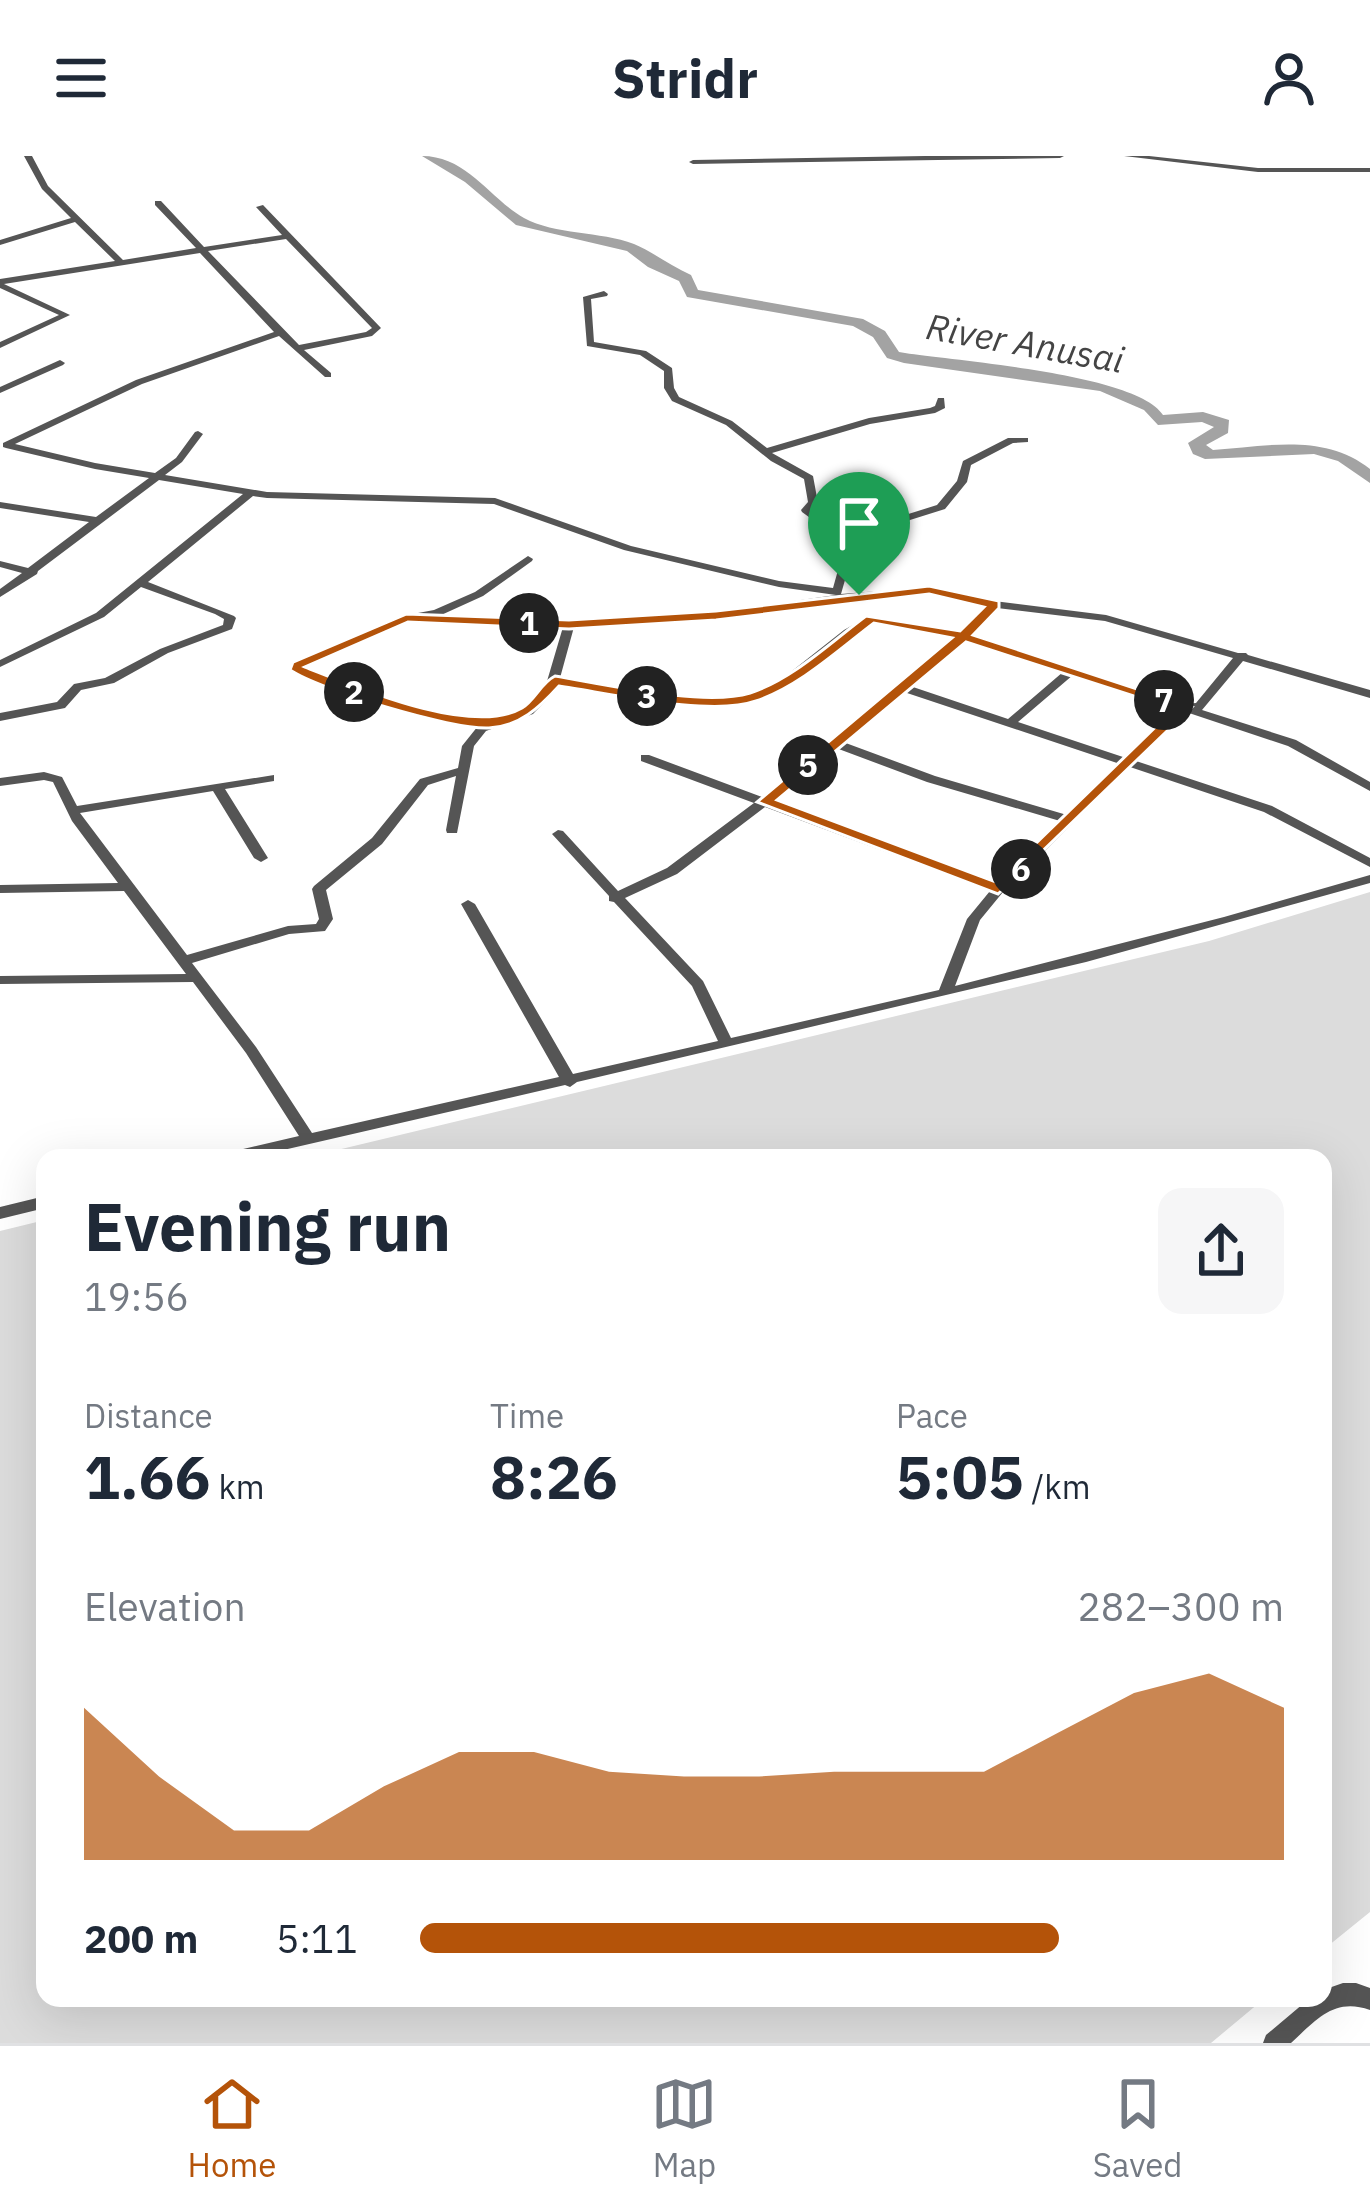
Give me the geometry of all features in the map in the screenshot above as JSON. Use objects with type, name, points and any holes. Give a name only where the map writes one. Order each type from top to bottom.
[{"type":"street","points":[[28,156],[45,187],[122,264]]},
{"type":"street","points":[[693,162],[1060,156]]},
{"type":"street","points":[[1128,156],[1258,170],[1370,170]]},
{"type":"street","points":[[158,203],[280,333],[328,375]]},
{"type":"street","points":[[260,207],[377,328],[299,348]]},
{"type":"street","points":[[0,243],[75,219]]},
{"type":"street","points":[[0,283],[289,236]]},
{"type":"street","points":[[0,283],[66,315],[0,345]]},
{"type":"street","points":[[604,294],[586,297],[590,344],[656,358],[669,370],[668,388],[675,399],[729,423],[808,478],[813,503],[806,510],[815,521],[881,540]]},
{"type":"street","points":[[3,446],[139,382],[280,333]]},
{"type":"street","points":[[0,390],[60,363]]},
{"type":"street","points":[[765,452],[869,422],[932,412],[940,408],[941,400]]},
{"type":"street","points":[[0,594],[178,460],[198,434]]},
{"type":"street","points":[[837,592],[844,565],[906,518],[940,507],[962,482],[966,463],[1011,440],[1025,440]]},
{"type":"street","points":[[3,446],[250,493],[494,501],[628,548],[779,584],[859,595]]},
{"type":"street","points":[[0,664],[81,627],[250,493]]},
{"type":"street","points":[[0,505],[96,520]]},
{"type":"street","points":[[528,560],[479,594],[437,613],[406,618],[298,665],[298,670],[375,700],[488,724],[529,711],[555,681],[569,624]]},
{"type":"street","points":[[0,564],[33,572]]},
{"type":"street","points":[[0,717],[62,705],[78,686],[92,687],[122,677],[163,651],[228,627],[230,617],[219,611],[140,582]]},
{"type":"street","points":[[406,618],[569,624],[716,615],[929,590],[994,604],[1106,618],[1370,694]]},
{"type":"street","points":[[614,898],[672,871],[765,802],[904,688],[994,604]]},
{"type":"street","points":[[555,681],[679,699],[749,699],[786,682],[872,619],[964,636],[1292,743],[1370,787]]},
{"type":"street","points":[[945,992],[974,919],[998,889],[1185,707],[1199,707],[1242,655]]},
{"type":"street","points":[[1011,722],[1072,670]]},
{"type":"street","points":[[904,688],[1268,809],[1370,863]]},
{"type":"street","points":[[452,830],[468,746],[488,724]]},
{"type":"street","points":[[833,743],[931,779],[1070,820]]},
{"type":"street","points":[[645,758],[998,889]]},
{"type":"street","points":[[186,960],[288,930],[320,928],[326,919],[320,889],[377,842],[424,782],[464,770]]},
{"type":"street","points":[[0,782],[53,777],[308,1138]]},
{"type":"street","points":[[73,811],[270,778]]},
{"type":"street","points":[[217,787],[261,858]]},
{"type":"street","points":[[558,834],[698,984],[727,1044]]},
{"type":"street","points":[[263,1149],[570,1082],[1185,934],[1370,879]]},
{"type":"street","points":[[0,889],[129,887]]},
{"type":"street","points":[[468,904],[570,1082]]},
{"type":"street","points":[[0,980],[198,978]]},
{"type":"street","points":[[0,1213],[36,1204]]},
{"type":"street","points":[[1332,1996],[1358,1992],[1370,1999]]},
{"type":"street","points":[[1274,2043],[1319,2007]]},
{"type":"shaded area","points":[[1370,892],[1370,1912],[1332,1943],[1332,1149],[342,1149],[1209,941]]},
{"type":"shaded area","points":[[36,1222],[36,2007],[1254,2007],[1211,2043],[0,2043],[0,1231]]},
{"type":"waterway","name":"River Anusai","points":[[429,156],[470,179],[521,222],[632,248],[653,264],[686,278],[692,294],[857,322],[879,334],[893,355],[904,358],[1104,387],[1150,407],[1158,420],[1203,417],[1223,424],[1197,443],[1199,450],[1211,455],[1315,449],[1344,457],[1370,478]]},
{"type":"route","points":[[859,595],[716,615],[569,624],[406,618],[298,665],[298,670],[375,700],[488,724],[529,711],[555,681],[679,699],[749,699],[786,682],[872,619],[964,636],[765,802],[998,889],[1185,707],[964,636],[994,604],[929,590],[859,595]]}]
